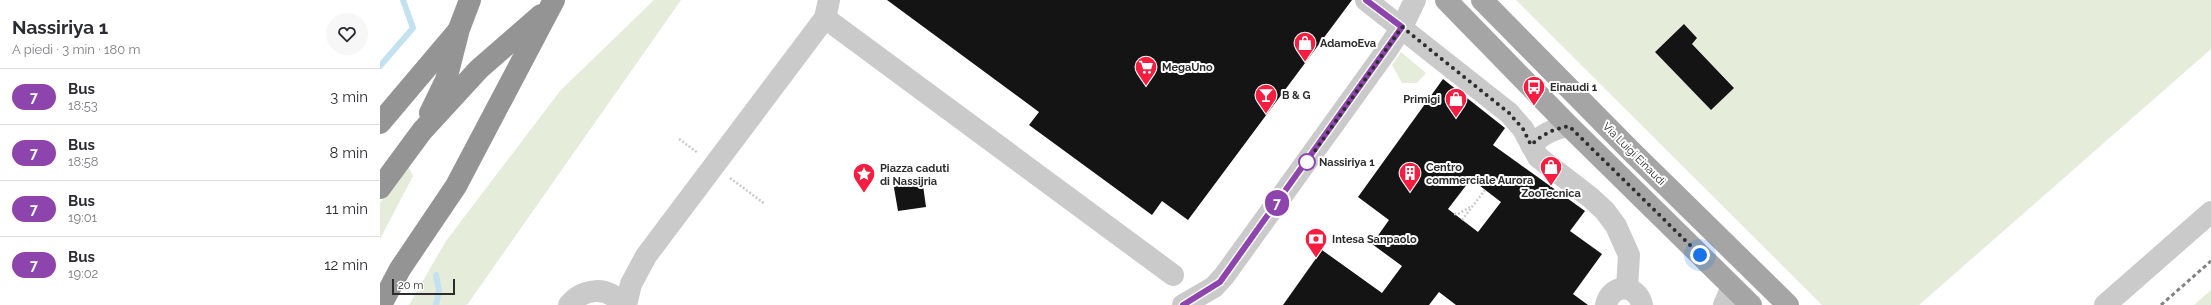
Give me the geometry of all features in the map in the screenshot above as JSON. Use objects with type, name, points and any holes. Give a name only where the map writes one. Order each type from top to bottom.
[{"type":"highway","points":[[422,131],[446,80],[459,29],[470,0]]},
{"type":"highway","points":[[380,188],[422,131],[479,69],[550,5]]},
{"type":"highway","points":[[381,305],[400,269],[456,186],[550,5]]},
{"type":"highway","points":[[380,123],[459,29]]},
{"type":"main road","points":[[1446,0],[1569,126],[1728,296],[1751,305]]},
{"type":"main road","name":"Via Luigi Einaudi","points":[[1482,0],[1634,154],[1788,305]]},
{"type":"street","points":[[1366,0],[1509,113],[1523,129],[1542,162],[1592,198],[1616,226],[1629,255],[1627,288]]},
{"type":"street","points":[[1183,305],[1220,282],[1402,27],[1415,0]]},
{"type":"street","points":[[626,305],[631,284],[646,256],[827,9],[1173,275]]},
{"type":"street","points":[[1531,145],[1554,128],[1569,126]]},
{"type":"street","points":[[2105,305],[2211,212]]},
{"type":"street","points":[[601,291],[646,256]]},
{"type":"street","points":[[1606,305],[1610,294],[1615,290],[1627,288],[1637,294],[1642,305]]},
{"type":"street","points":[[569,305],[582,293],[601,291],[611,295],[622,305]]},
{"type":"path","points":[[1462,220],[1485,190]]},
{"type":"path","points":[[1454,214],[1464,211],[1474,204]]},
{"type":"green space","points":[[654,0],[681,0],[467,305],[409,305],[446,241],[560,91]]},
{"type":"green space","points":[[1516,0],[2211,0],[2211,49],[1919,305],[1822,305]],"holes":[[[1684,24],[1697,38],[1692,44],[1734,87],[1711,110],[1655,52]]]},
{"type":"green space","points":[[1401,52],[1426,73],[1417,83],[1402,83],[1392,65]]},
{"type":"green space","points":[[407,164],[413,176],[380,239],[380,203]]},
{"type":"green space","points":[[2211,290],[2211,305],[2194,305]]},
{"type":"building","name":"MegaUno","points":[[887,0],[1352,0],[1188,220],[1162,201],[1152,215],[1029,125],[1039,112]]},
{"type":"building","points":[[1684,24],[1697,38],[1692,44],[1734,88],[1711,110],[1655,52]]},
{"type":"building","name":"Centro commerciale Aurora","points":[[1443,79],[1505,128],[1493,145],[1585,211],[1570,231],[1602,254],[1573,294],[1588,305],[1456,305],[1439,292],[1429,305],[1283,305],[1322,250],[1382,293],[1402,266],[1372,244],[1389,220],[1358,197]],"holes":[[[1471,179],[1501,202],[1478,232],[1448,209]]]},
{"type":"building","points":[[922,178],[926,207],[898,211],[893,182]]},
{"type":"waterway","points":[[380,66],[413,28],[403,0]]},
{"type":"waterway","points":[[436,275],[439,290],[436,305]]},
{"type":"railway","points":[[2161,305],[2211,261]]},
{"type":"bus line","name":"7","points":[[1183,305],[1220,282],[1402,27],[1366,0]]},
{"type":"place","name":"AdamoEva","points":[[1305,62]]},
{"type":"place","name":"MegaUno","points":[[1146,86]]},
{"type":"place","name":"Einaudi 1","points":[[1534,106]]},
{"type":"place","name":"B & G","points":[[1266,114]]},
{"type":"place","name":"Primigi","points":[[1456,118]]},
{"type":"place","name":"Nassiriya 1","points":[[1307,162]]},
{"type":"place","name":"ZooTecnica","points":[[1551,186]]},
{"type":"place","name":"Centro commerciale Aurora","points":[[1410,192]]},
{"type":"place","name":"Piazza caduti di Nassijria","points":[[864,194]]},
{"type":"place","name":"Intesa Sanpaolo","points":[[1316,258]]},
{"type":"route","points":[[1307,162],[1402,27],[1509,113],[1523,129],[1531,145],[1554,128],[1569,126],[1700,255]]}]
